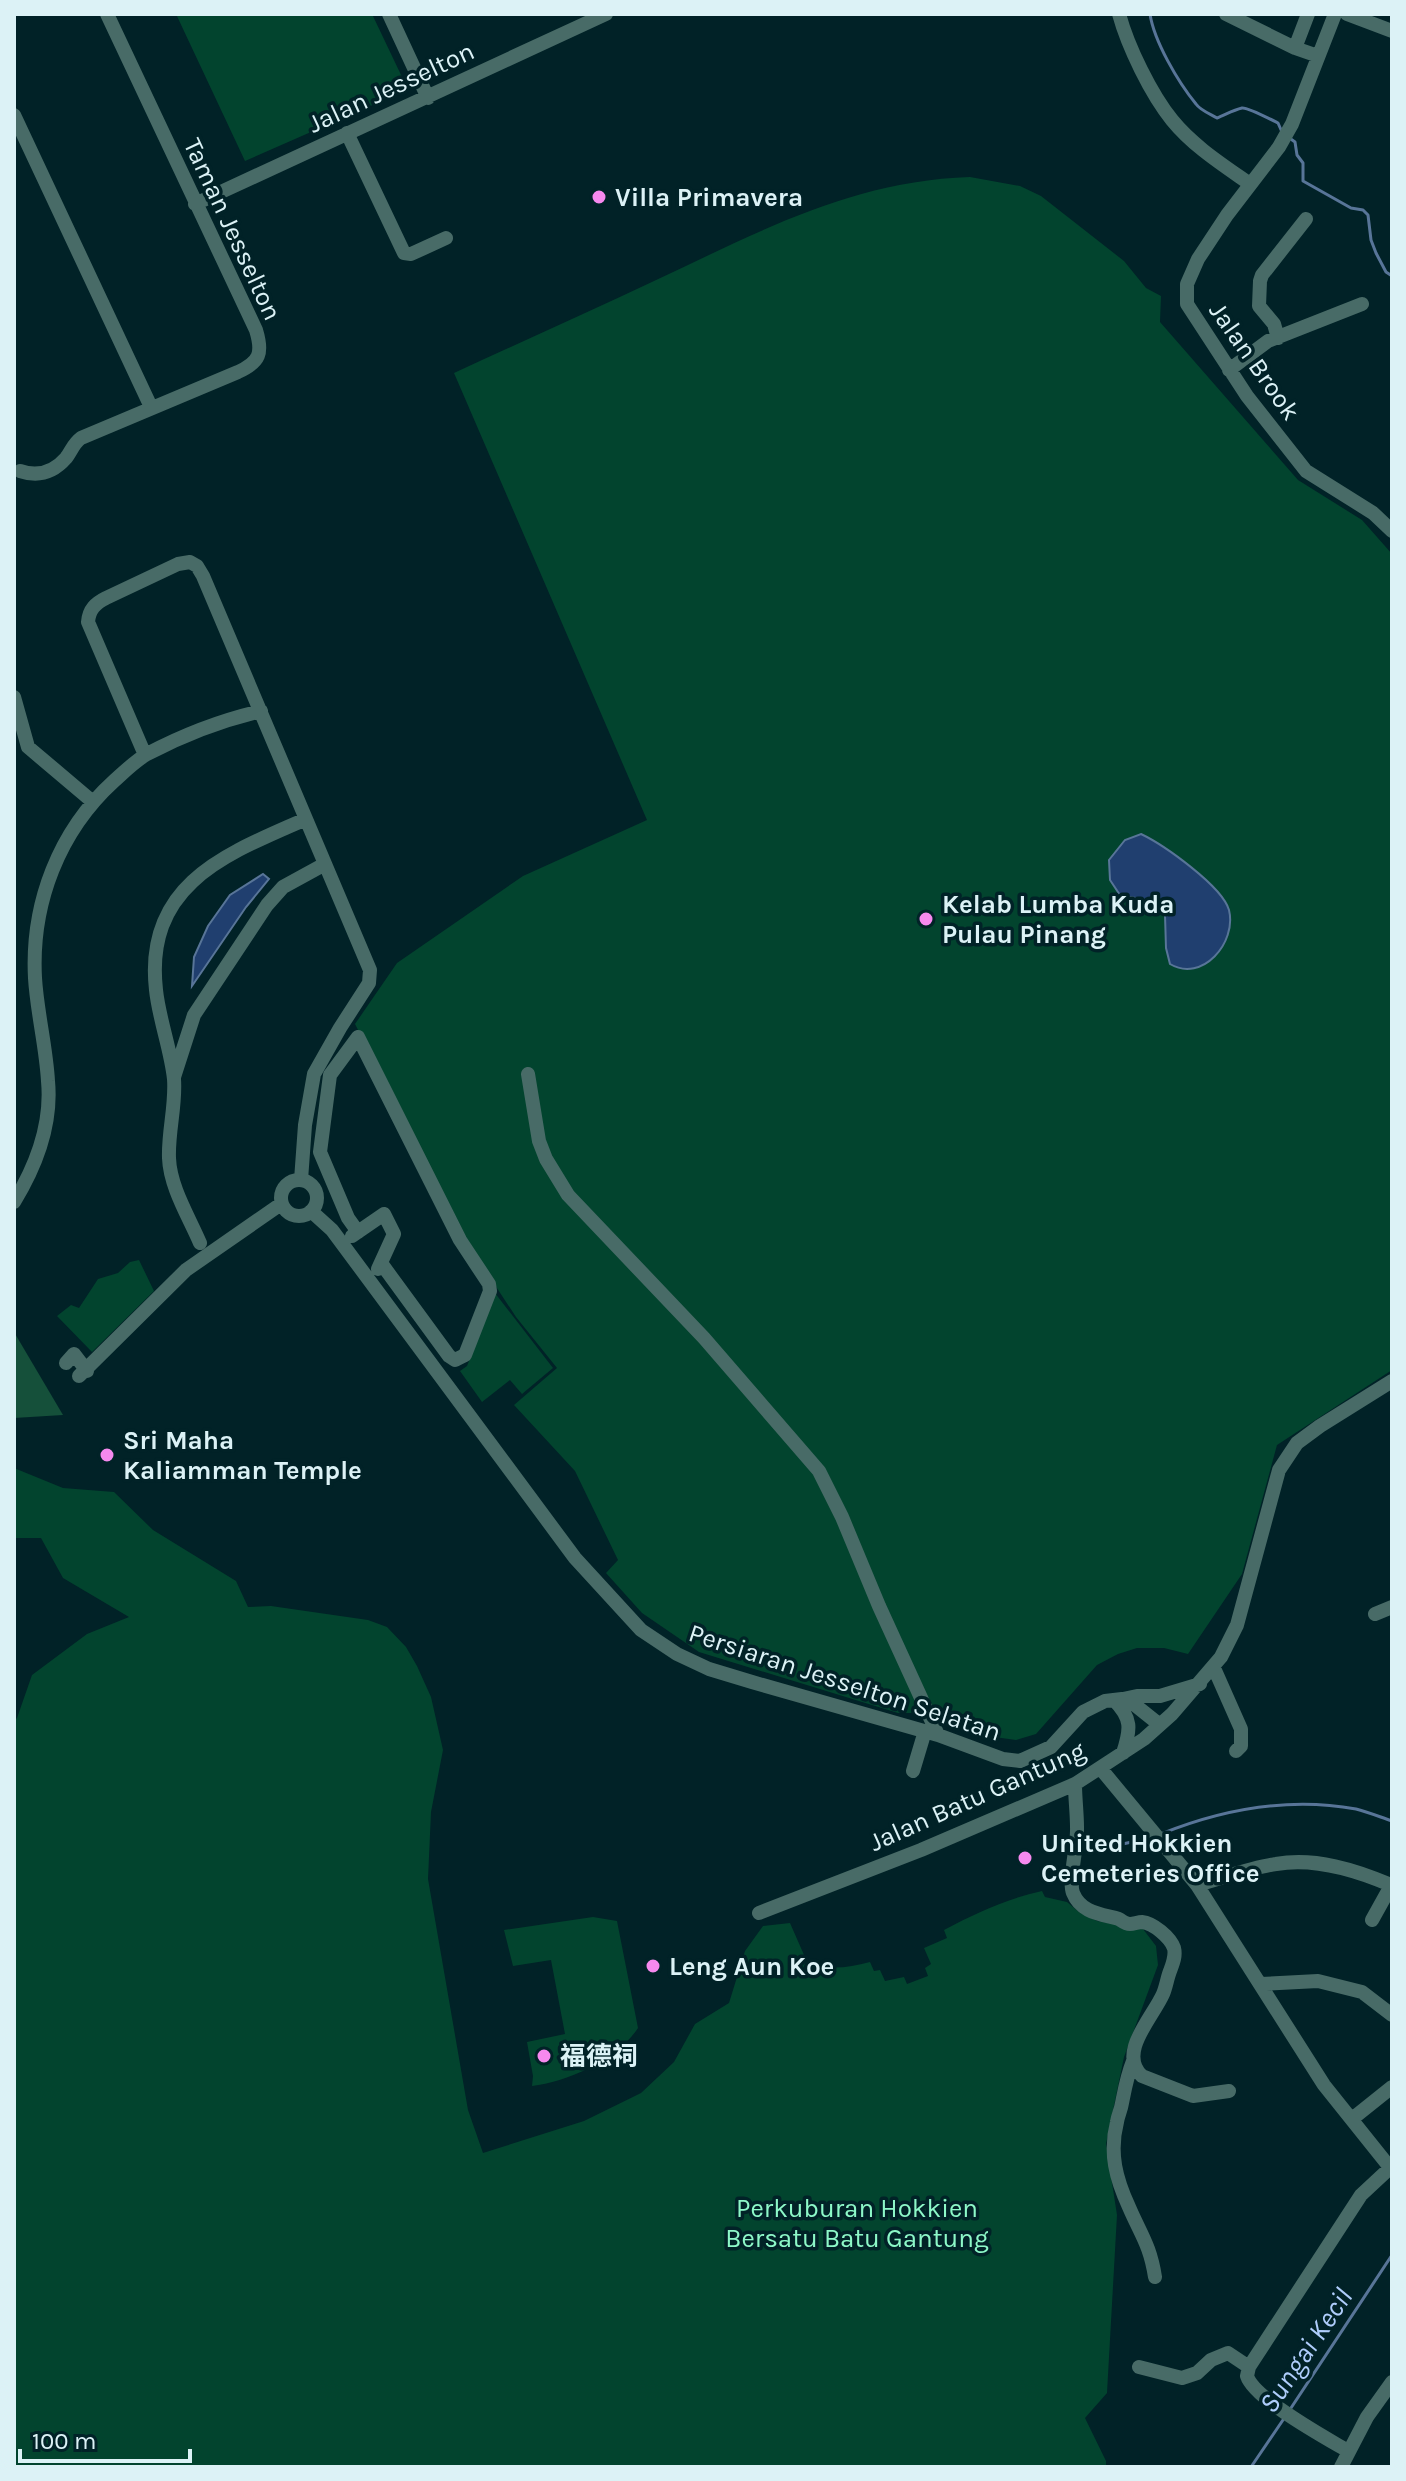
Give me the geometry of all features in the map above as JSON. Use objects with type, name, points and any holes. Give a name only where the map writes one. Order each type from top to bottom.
[{"type":"street","name":"Taman Jesselton","points":[[20,471],[31,475],[44,474],[64,460],[81,438],[248,367],[259,354],[261,346],[107,14]]},
{"type":"street","points":[[389,14],[428,98]]},
{"type":"street","name":"Jalan Jesselton","points":[[195,204],[606,14]]},
{"type":"street","points":[[1119,14],[1134,56],[1172,120],[1197,145],[1250,184]]},
{"type":"street","points":[[1226,14],[1318,56]]},
{"type":"street","points":[[1295,48],[1308,14]]},
{"type":"street","name":"Jalan Brook","points":[[1335,14],[1292,124],[1279,147],[1198,259],[1187,284],[1187,304],[1229,370],[1306,471],[1373,513],[1392,531]]},
{"type":"street","points":[[1354,15],[1392,31]]},
{"type":"street","points":[[14,115],[151,407]]},
{"type":"street","points":[[347,133],[404,253],[411,254],[446,238]]},
{"type":"street","points":[[1278,338],[1274,324],[1259,306],[1260,281],[1306,219]]},
{"type":"street","points":[[1229,370],[1254,350],[1278,338],[1362,304]]},
{"type":"street","points":[[145,755],[88,616],[96,603],[178,564],[190,562],[201,571],[371,978],[314,1074],[305,1125],[301,1180]]},
{"type":"street","points":[[14,697],[28,747],[93,802]]},
{"type":"street","points":[[14,1202],[38,1153],[47,1121],[48,1079],[35,976],[41,901],[71,830],[93,802],[145,755],[223,720],[261,711]]},
{"type":"street","points":[[174,1077],[156,988],[157,953],[165,919],[191,881],[210,866],[306,819]]},
{"type":"street","points":[[200,1243],[176,1186],[169,1159],[174,1077],[194,1015],[267,905],[283,887],[325,864]]},
{"type":"street","points":[[358,1232],[348,1218],[320,1152],[330,1075],[358,1037],[460,1240],[489,1284],[490,1291],[465,1355],[455,1360],[449,1356],[381,1263]]},
{"type":"street","points":[[528,1074],[539,1141],[568,1195],[709,1344],[819,1471],[842,1517],[932,1733],[913,1771]]},
{"type":"street","points":[[295,1180],[311,1185],[317,1195],[314,1207],[306,1215],[289,1213],[281,1204],[281,1192],[295,1180]]},
{"type":"street","points":[[66,1363],[74,1354],[83,1374],[186,1270],[281,1204]]},
{"type":"street","name":"Persiaran Jesselton Selatan","points":[[311,1211],[342,1243],[575,1558],[641,1630],[677,1654],[709,1669],[932,1733],[1003,1759],[1020,1761],[1051,1747],[1083,1712],[1118,1700]]},
{"type":"street","points":[[342,1243],[384,1214],[394,1234],[372,1283]]},
{"type":"street","name":"Jalan Batu Gantung","points":[[759,1913],[921,1850],[1075,1784],[1101,1769],[1160,1725],[1214,1668],[1237,1625],[1279,1470],[1297,1443],[1392,1381]]},
{"type":"street","points":[[1375,1614],[1392,1607]]},
{"type":"street","points":[[1214,1668],[1241,1729],[1241,1746],[1236,1751]]},
{"type":"street","points":[[1118,1700],[1160,1696],[1200,1684]]},
{"type":"street","points":[[1118,1700],[1137,1705],[1160,1725]]},
{"type":"street","points":[[1118,1700],[1129,1722],[1129,1736],[1123,1753]]},
{"type":"street","points":[[1101,1769],[1197,1885],[1324,2085],[1391,2169],[1361,2195],[1249,2367],[1247,2376],[1253,2389],[1348,2451]]},
{"type":"street","points":[[1075,1784],[1076,1860],[1071,1878],[1074,1894],[1093,1913],[1130,1924],[1139,1921],[1147,1923],[1168,1938],[1175,1956],[1163,1993],[1141,2031],[1116,2122],[1114,2162],[1127,2203],[1146,2239],[1155,2277]]},
{"type":"street","points":[[1197,1885],[1286,1863],[1338,1866],[1392,1884],[1372,1920]]},
{"type":"street","points":[[1261,1984],[1318,1981],[1362,1992],[1392,2015]]},
{"type":"street","points":[[1133,2061],[1142,2076],[1193,2096],[1229,2091]]},
{"type":"street","points":[[1352,2119],[1392,2087]]},
{"type":"street","points":[[1139,2367],[1182,2378],[1197,2373],[1211,2360],[1228,2353],[1249,2367]]},
{"type":"street","points":[[1341,2467],[1367,2417],[1392,2382]]},
{"type":"green space","points":[[176,14],[372,14],[402,77],[393,96],[245,161]]},
{"type":"green space","name":"Kelab Lumba Kuda Pulau Pinang","points":[[970,177],[1020,186],[1041,196],[1124,261],[1146,288],[1161,296],[1160,322],[1298,480],[1362,520],[1392,554],[1392,1370],[1277,1445],[1242,1574],[1188,1654],[1164,1648],[1137,1648],[1118,1654],[1097,1665],[1036,1734],[1016,1740],[987,1736],[948,1713],[898,1713],[699,1652],[642,1613],[606,1573],[618,1560],[575,1471],[514,1405],[557,1368],[516,1317],[462,1235],[355,1024],[397,963],[523,876],[647,820],[454,373],[807,212],[885,188]]},
{"type":"green space","points":[[139,1260],[154,1291],[92,1352],[57,1316],[71,1305],[79,1308],[98,1279],[118,1273],[130,1262]]},
{"type":"green space","points":[[495,1293],[553,1368],[522,1394],[510,1380],[482,1402],[460,1371],[467,1366]]},
{"type":"green space","points":[[14,1332],[63,1415],[14,1418]]},
{"type":"green space","name":"Perkuburan Hokkien Bersatu Batu Gantung","points":[[14,1468],[63,1488],[114,1492],[153,1530],[236,1581],[248,1607],[271,1606],[368,1620],[387,1627],[406,1647],[431,1697],[443,1750],[431,1812],[428,1879],[468,2110],[483,2153],[584,2121],[641,2093],[674,2062],[695,2024],[729,2003],[745,1951],[763,1926],[790,1923],[808,1964],[839,1968],[870,1962],[874,1971],[880,1970],[885,1981],[904,1977],[907,1984],[928,1976],[925,1968],[931,1964],[924,1948],[947,1938],[944,1930],[992,1907],[1042,1891],[1045,1897],[1067,1902],[1097,1921],[1143,1929],[1156,1946],[1158,1965],[1124,2057],[1106,2144],[1117,2215],[1107,2393],[1085,2418],[1106,2467],[14,2467],[14,1721],[32,1675],[87,1634],[129,1617],[63,1578],[41,1538],[14,1538]]},
{"type":"green space","points":[[593,1917],[617,1921],[638,2028],[618,2050],[591,2067],[561,2080],[532,2086],[527,2042],[565,2034],[551,1960],[513,1966],[504,1930]]},
{"type":"water","points":[[1141,834],[1204,878],[1229,910],[1228,935],[1222,947],[1205,964],[1182,968],[1170,964],[1165,915],[1150,901],[1120,895],[1110,880],[1109,860],[1125,840]]},
{"type":"water","points":[[263,874],[269,879],[192,986],[194,957],[208,926],[230,895]]},
{"type":"waterway","points":[[1150,14],[1168,61],[1200,108],[1217,118],[1245,108],[1278,123],[1282,132]]},
{"type":"waterway","points":[[1288,137],[1295,142],[1297,155],[1303,163],[1303,181],[1368,215],[1376,253],[1386,272],[1392,276]]},
{"type":"waterway","name":"Sungai Kecil","points":[[1161,1834],[1232,1812],[1281,1805],[1356,1809],[1392,1821]]},
{"type":"waterway","name":"Sungai Kecil","points":[[1095,1845],[1118,1845],[1150,1838]]},
{"type":"waterway","name":"Sungai Kecil","points":[[1289,2411],[1392,2255]]},
{"type":"waterway","name":"Sungai Kecil","points":[[1251,2467],[1285,2417]]},
{"type":"place","name":"Villa Primavera","points":[[599,197]]},
{"type":"place","name":"Kelab Lumba Kuda Pulau Pinang","points":[[926,919]]},
{"type":"place","name":"Sri Maha Kaliamman Temple","points":[[107,1455]]},
{"type":"place","name":"United Hokkien Cemeteries Office","points":[[1025,1858]]},
{"type":"place","name":"Leng Aun Koe","points":[[653,1966]]},
{"type":"place","name":"福德祠","points":[[544,2056]]}]
